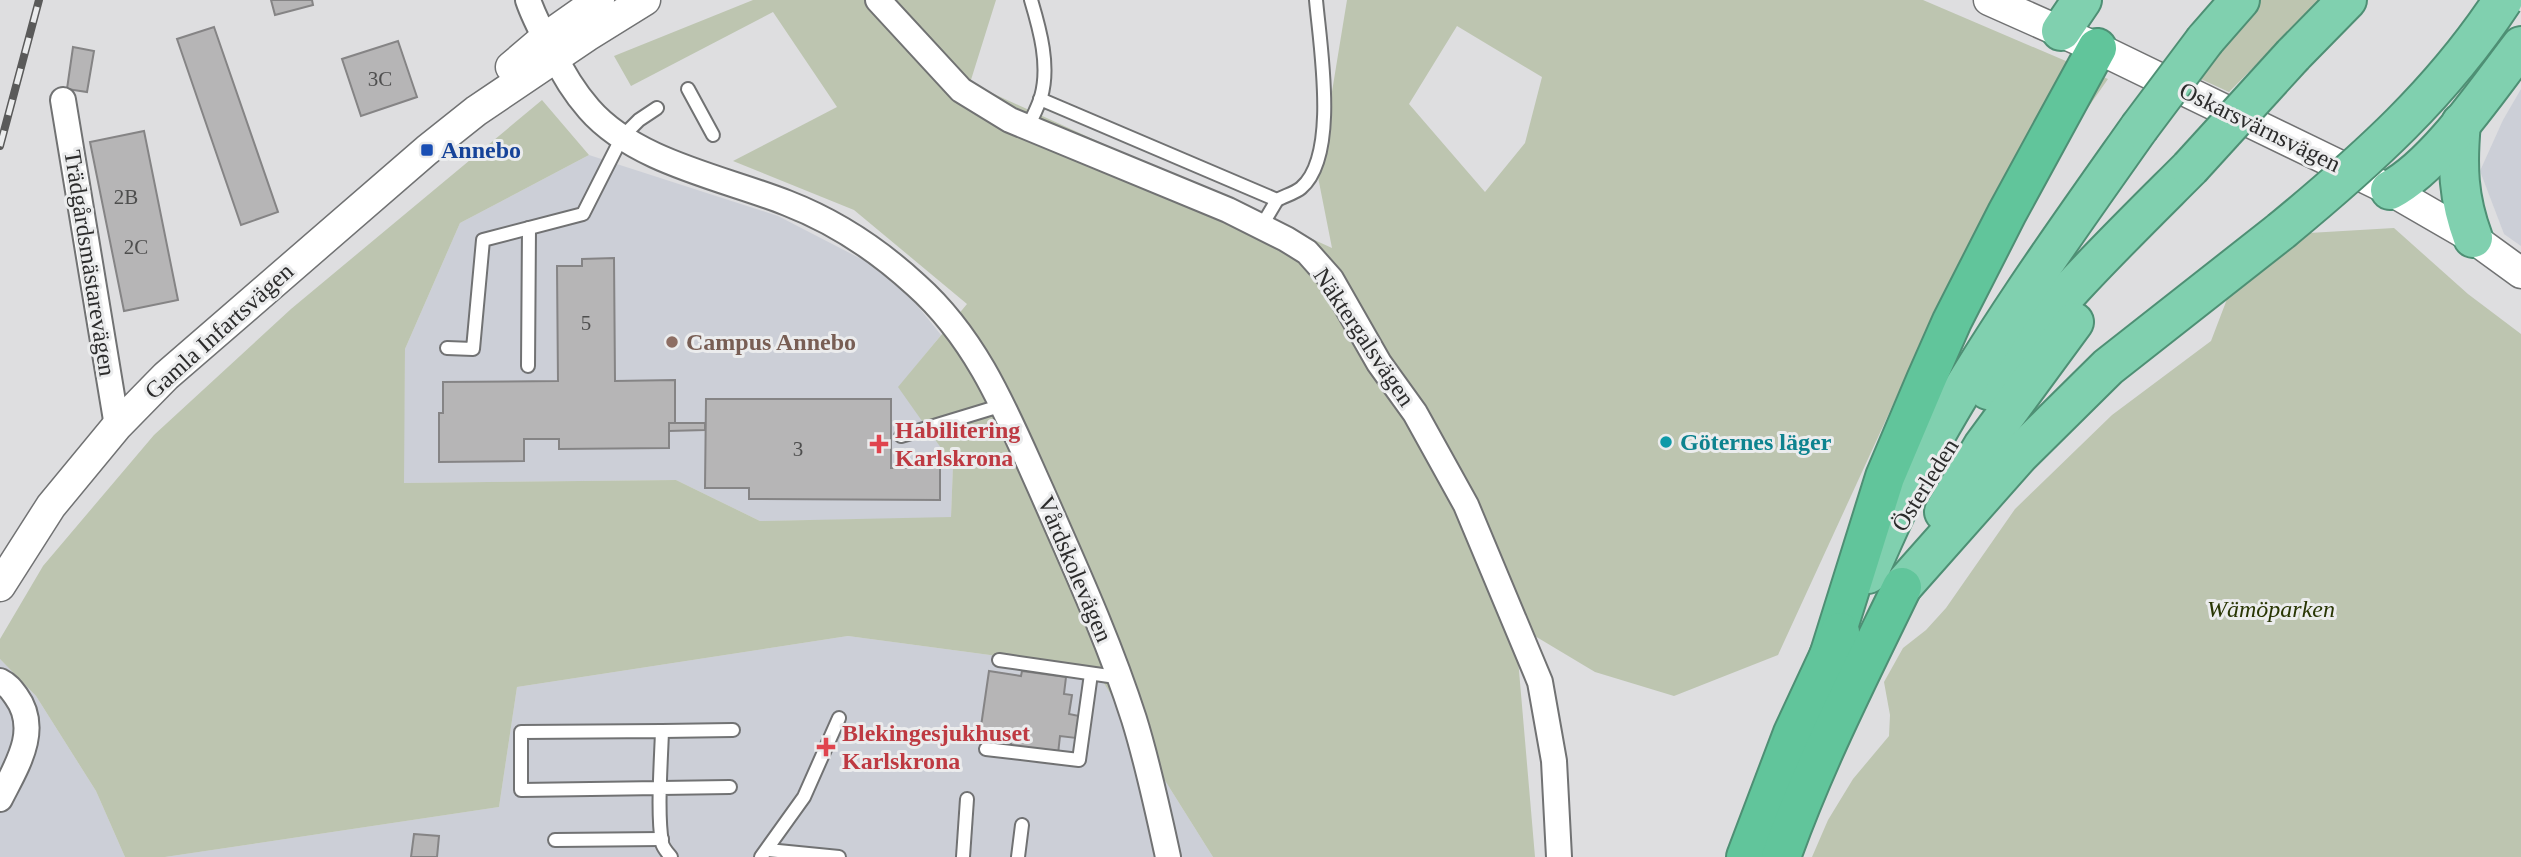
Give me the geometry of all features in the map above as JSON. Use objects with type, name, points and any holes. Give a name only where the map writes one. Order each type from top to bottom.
[{"type":"highway","points":[[2061,32],[2082,0]]},
{"type":"highway","points":[[1861,589],[1903,497],[1968,379],[2070,223],[2205,40],[2240,0]]},
{"type":"highway","name":"Österleden","points":[[1746,857],[1793,733],[1861,589],[1962,426],[2014,355],[2086,271],[2190,168],[2347,0]]},
{"type":"highway","points":[[1902,587],[2020,454],[2108,368],[2350,174],[2409,119],[2451,71],[2503,0]]},
{"type":"highway","points":[[2390,190],[2406,181],[2461,123],[2521,46]]},
{"type":"highway","points":[[1829,656],[1885,477],[1926,380],[2007,213],[2097,48]]},
{"type":"highway","points":[[2461,123],[2458,158],[2460,187],[2463,211],[2473,238]]},
{"type":"highway","name":"Österleden","points":[[1781,857],[1829,740],[1902,587],[1983,446],[2030,379],[2190,168]]},
{"type":"street","name":"Vårdskolevägen","points":[[528,0],[533,16],[569,82],[590,110],[622,137],[687,167],[790,204],[840,228],[880,253],[919,287],[956,326],[985,369],[1003,405],[1088,596],[1118,675],[1152,784],[1168,857]]},
{"type":"street","name":"Gamla Infartsvägen","points":[[550,48],[600,0]]},
{"type":"street","name":"Gamla Infartsvägen","points":[[0,586],[51,506],[117,426],[222,325],[476,111],[510,68],[645,0]]},
{"type":"street","name":"Näktergalsvägen","points":[[878,0],[961,90],[1010,120],[1228,210],[1307,253],[1331,279],[1379,363],[1415,413],[1466,505],[1540,682],[1554,761],[1559,857]]},
{"type":"street","name":"Oskarsvärnsvägen","points":[[1989,0],[2097,48],[2390,190],[2473,238],[2521,274]]},
{"type":"street","name":"Trädgårdsmästarevägen","points":[[63,100],[117,426]]},
{"type":"street","points":[[0,681],[8,685],[23,706],[27,730],[23,753],[0,799]]},
{"type":"lane","points":[[1028,127],[1040,99],[1044,81],[1039,28],[1031,0]]},
{"type":"lane","points":[[1261,227],[1277,200],[1301,188],[1317,165],[1326,108],[1316,0]]},
{"type":"lane","points":[[688,89],[713,135]]},
{"type":"lane","points":[[1040,99],[1277,200]]},
{"type":"lane","points":[[447,348],[473,349],[483,240],[583,214],[622,137],[639,120],[657,108]]},
{"type":"lane","points":[[528,366],[529,228]]},
{"type":"lane","points":[[901,436],[1003,405]]},
{"type":"lane","points":[[999,660],[1091,674],[1118,675]]},
{"type":"lane","points":[[986,749],[1079,760],[1091,674]]},
{"type":"lane","points":[[764,853],[804,797],[839,718]]},
{"type":"lane","points":[[730,788],[521,790],[521,732],[733,730]]},
{"type":"lane","points":[[662,731],[662,839],[663,846],[671,857]]},
{"type":"lane","points":[[963,857],[967,799]]},
{"type":"lane","points":[[1018,857],[1022,825]]},
{"type":"lane","points":[[555,840],[662,839]]},
{"type":"lane","points":[[764,853],[839,857]]},
{"type":"shaded area","points":[[2521,89],[2521,246],[2504,234],[2480,171],[2503,120]]},
{"type":"shaded area","name":"Campus Annebo","points":[[589,155],[778,216],[871,264],[912,299],[941,335],[899,387],[953,465],[951,518],[760,521],[676,480],[403,483],[405,349],[460,223]]},
{"type":"shaded area","name":"Blekingesjukhuset Karlskrona","points":[[848,636],[1095,669],[1213,857],[165,857],[499,807],[517,687]]},
{"type":"shaded area","points":[[0,659],[36,696],[96,791],[125,857],[0,857]]},
{"type":"green space","points":[[753,0],[996,0],[970,83],[1332,248],[1318,177],[1347,0],[1923,0],[2108,79],[1918,350],[1778,655],[1674,696],[1595,672],[1515,624],[1535,857],[1213,857],[1095,669],[848,636],[517,687],[499,807],[165,857],[125,857],[96,791],[36,696],[0,659],[0,639],[43,566],[154,435],[291,309],[542,100],[589,155],[460,223],[405,349],[404,483],[676,480],[760,521],[951,517],[953,465],[898,387],[967,304],[854,210],[733,161],[837,107],[773,12],[631,86],[614,56]],"holes":[[[1457,26],[1542,77],[1525,143],[1485,192],[1409,104]]]},
{"type":"green space","points":[[2258,0],[2320,0],[2229,92],[2194,76]]},
{"type":"green space","name":"Wämöparken","points":[[2394,228],[2468,294],[2521,334],[2521,857],[1812,857],[1828,820],[1853,779],[1889,736],[1890,715],[1884,682],[1903,648],[1926,630],[1946,608],[2015,509],[2112,415],[2211,341],[2232,286],[2309,233]]},
{"type":"building","points":[[271,0],[312,0],[313,5],[275,15]]},
{"type":"building","points":[[214,27],[278,212],[241,225],[177,39]]},
{"type":"building","points":[[398,41],[417,97],[361,116],[342,59]]},
{"type":"building","points":[[73,47],[94,51],[87,92],[67,89]]},
{"type":"building","points":[[144,131],[178,300],[124,311],[90,142]]},
{"type":"building","points":[[614,258],[615,381],[675,380],[675,423],[669,423],[669,448],[559,449],[559,439],[524,439],[524,461],[439,462],[439,413],[443,413],[443,382],[558,381],[557,266],[582,266],[582,259]]},
{"type":"building","points":[[706,399],[891,399],[891,468],[940,468],[940,500],[749,499],[749,488],[705,488]]},
{"type":"building","points":[[669,423],[705,423],[705,430],[669,431]]},
{"type":"building","points":[[989,671],[1021,676],[1022,671],[1066,677],[1064,694],[1072,695],[1069,714],[1079,716],[1076,738],[1060,736],[1058,754],[1011,748],[1011,744],[979,740]]},
{"type":"building","points":[[414,834],[439,836],[437,857],[411,857]]},
{"type":"railway","points":[[0,146],[39,0]]},
{"type":"place","name":"Annebo","points":[[427,150]]},
{"type":"place","name":"Campus Annebo","points":[[672,342]]},
{"type":"place","name":"Göternes läger","points":[[1666,442]]},
{"type":"place","name":"Habilitering Karlskrona","points":[[879,444]]},
{"type":"place","name":"Blekingesjukhuset Karlskrona","points":[[826,747]]}]
